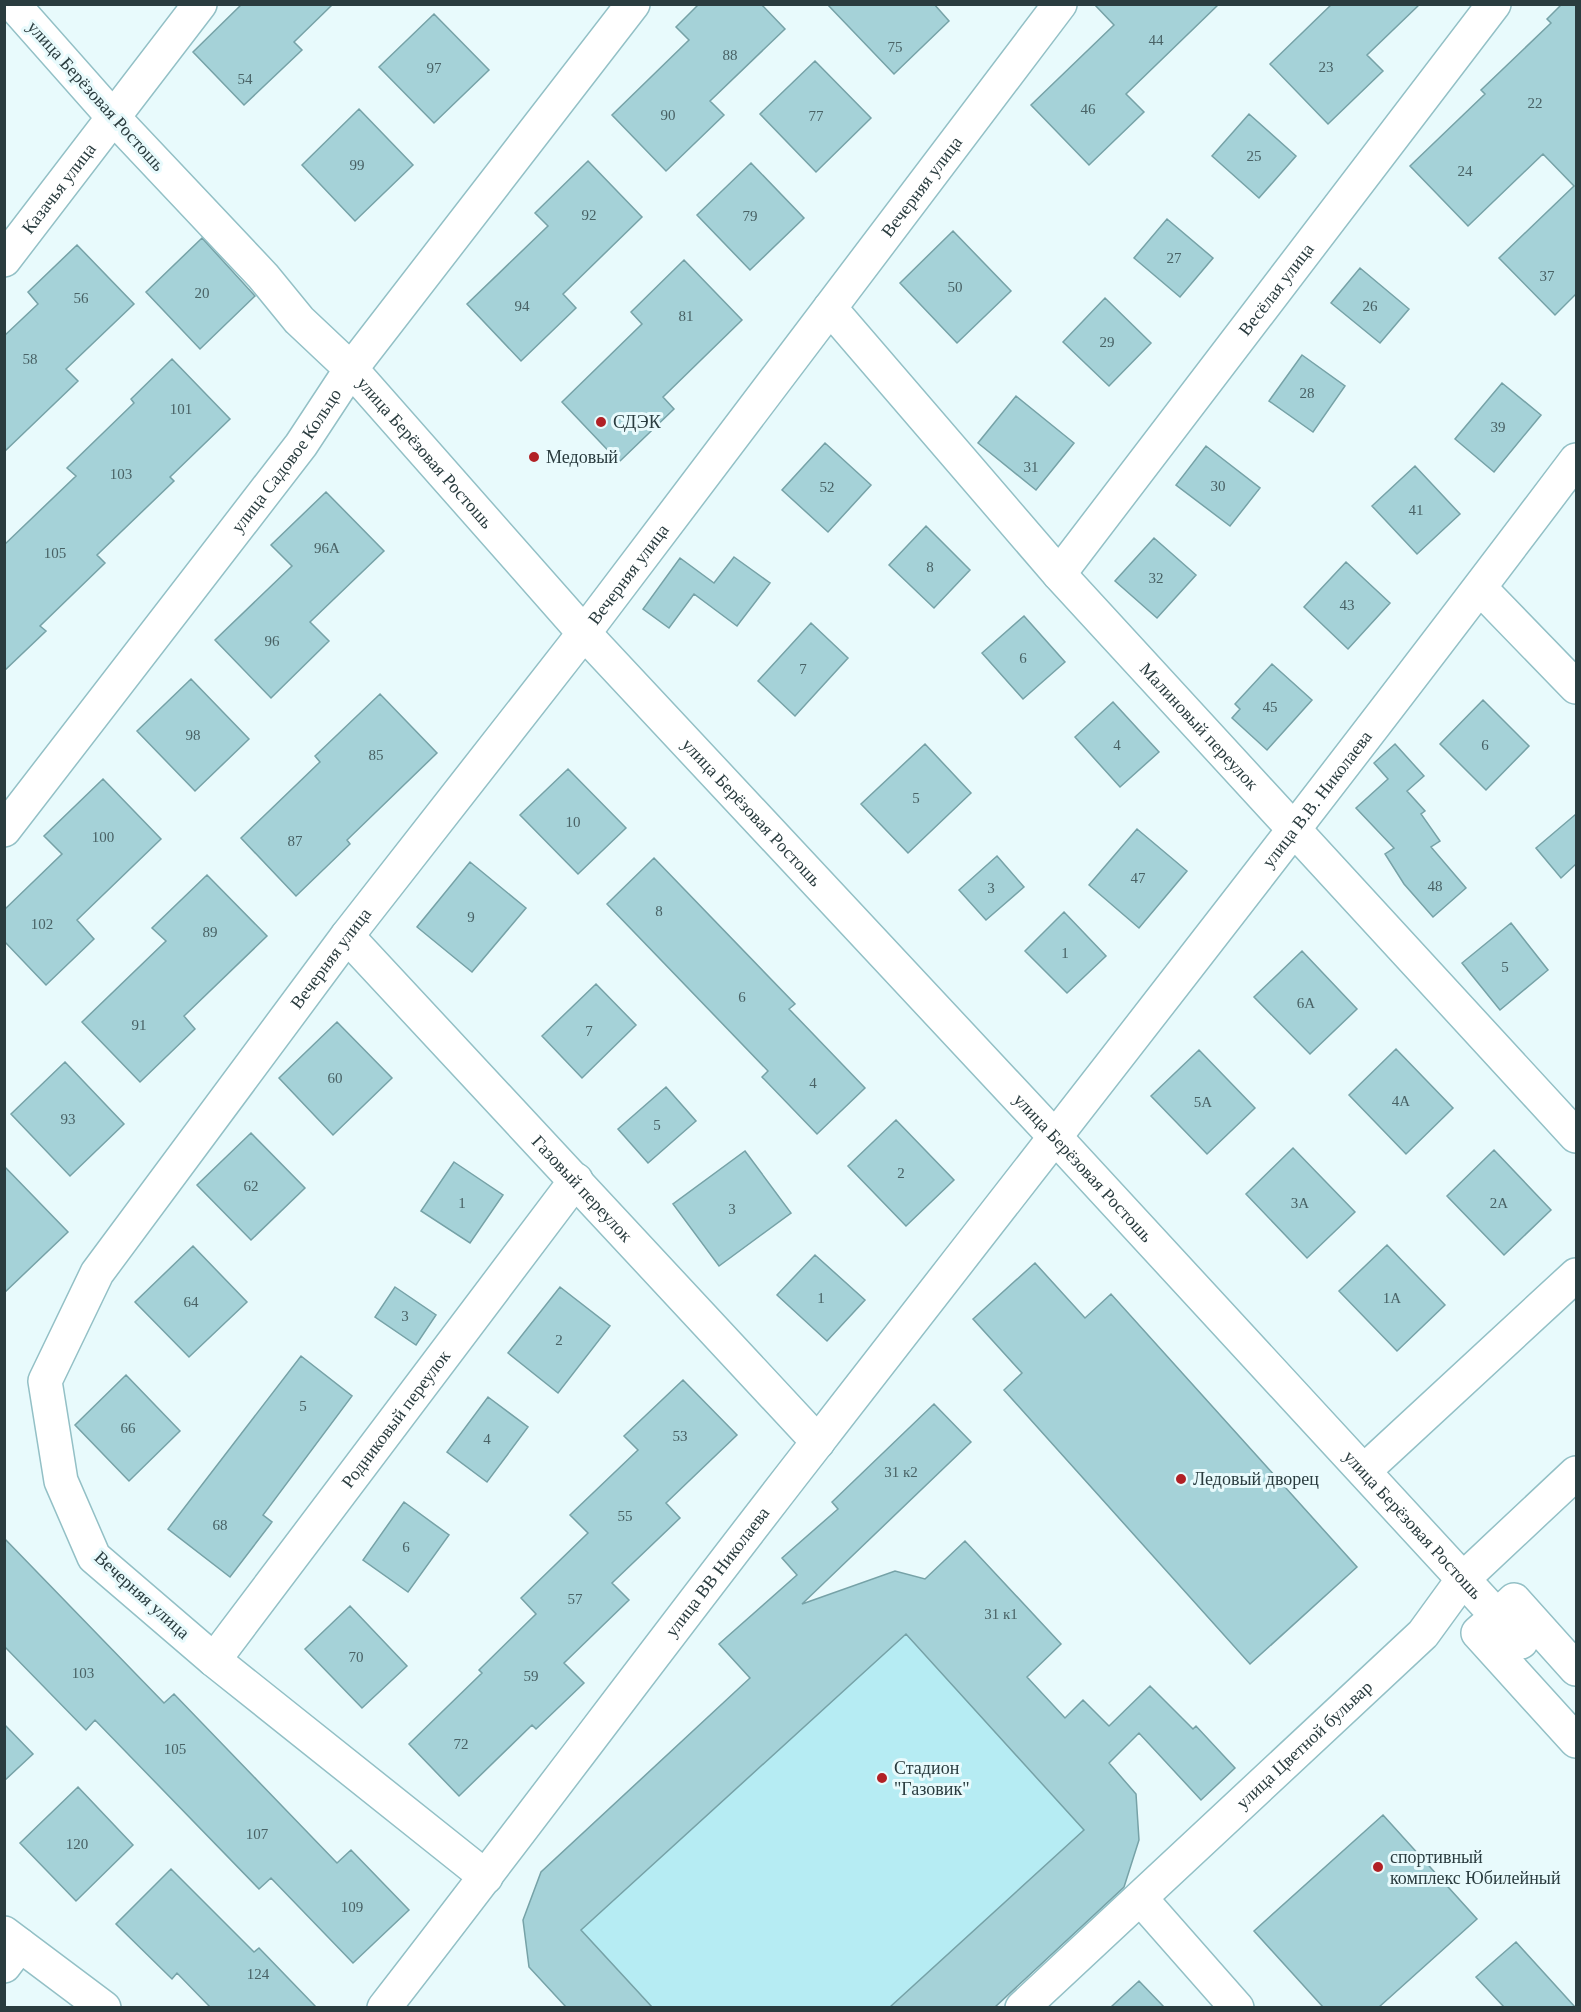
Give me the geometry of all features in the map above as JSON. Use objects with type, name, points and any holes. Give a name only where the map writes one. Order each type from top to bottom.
[{"type":"street","name":"улица Берёзовая Ростошь","points":[[13,4],[113,117],[263,276],[299,320],[351,369],[584,633],[1056,1138],[1497,1616]]},
{"type":"street","name":"Казачья улица","points":[[4,260],[200,4]]},
{"type":"street","name":"улица Садовое Кольцо","points":[[4,830],[301,445],[351,369],[633,4]]},
{"type":"street","name":"Вечерняя улица","points":[[486,1876],[214,1660],[94,1557],[61,1481],[45,1381],[97,1273],[347,936],[584,633],[1060,4]]},
{"type":"street","name":"Весёлая улица","points":[[1059,574],[1494,4]]},
{"type":"street","name":"Малиновый переулок","points":[[830,308],[1059,574],[1576,1136]]},
{"type":"street","name":"улица В.В. Николаева","points":[[1056,1138],[1576,460]]},
{"type":"street","points":[[1480,588],[1576,687]]},
{"type":"street","name":"Газовый переулок","points":[[347,936],[818,1442]]},
{"type":"street","name":"улица ВВ Николаева","points":[[384,2007],[818,1442],[1056,1138]]},
{"type":"street","name":"Родниковый переулок","points":[[214,1660],[576,1180]]},
{"type":"street","points":[[1364,1471],[1576,1275]]},
{"type":"street","name":"улица Цветной бульвар","points":[[1036,2003],[1141,1899],[1423,1634],[1463,1579],[1576,1473]]},
{"type":"street","name":"улица Берёзовая Ростошь","points":[[1575,1737],[1520,1643],[1514,1600],[1478,1633],[1520,1643],[1576,1668]]},
{"type":"street","points":[[1141,1899],[1237,2007]]},
{"type":"street","points":[[10,1948],[104,2007]]},
{"type":"shaded area","name":"Стадион \"Газовик\"","points":[[895,1571],[941,1584],[1136,1794],[1139,1840],[1123,1890],[995,2007],[566,2007],[529,1967],[523,1920],[541,1872],[853,1586]]},
{"type":"building","points":[[242,4],[333,4],[294,42],[302,50],[244,105],[193,52]]},
{"type":"building","points":[[699,4],[761,4],[785,29],[710,101],[724,115],[666,171],[612,115],[689,40],[676,27]]},
{"type":"building","points":[[827,4],[934,4],[949,21],[894,74]]},
{"type":"building","points":[[1094,4],[1219,4],[1126,94],[1144,112],[1089,165],[1031,105],[1114,25]]},
{"type":"building","points":[[1332,4],[1420,4],[1367,55],[1383,71],[1328,124],[1270,64]]},
{"type":"building","points":[[1562,4],[1576,4],[1576,294],[1555,315],[1499,258],[1574,186],[1543,154],[1468,226],[1410,166],[1485,94],[1481,90],[1551,23],[1547,19]]},
{"type":"building","points":[[434,14],[489,70],[434,123],[379,67]]},
{"type":"building","points":[[815,61],[871,118],[816,172],[760,114]]},
{"type":"building","points":[[359,109],[413,165],[355,221],[302,165]]},
{"type":"building","points":[[1249,114],[1296,156],[1259,198],[1212,156]]},
{"type":"building","points":[[588,161],[642,217],[563,294],[576,308],[521,361],[467,304],[548,226],[535,213]]},
{"type":"building","points":[[751,163],[804,218],[750,270],[697,215]]},
{"type":"building","points":[[1167,219],[1213,258],[1180,297],[1134,258]]},
{"type":"building","points":[[953,231],[1011,291],[957,343],[900,283]]},
{"type":"building","points":[[202,238],[255,296],[200,349],[146,292]]},
{"type":"building","points":[[77,245],[134,304],[66,369],[78,381],[4,452],[4,336],[38,304],[28,292]]},
{"type":"building","points":[[684,260],[742,320],[663,397],[674,409],[619,462],[562,402],[642,324],[631,312]]},
{"type":"building","points":[[1360,268],[1409,309],[1380,343],[1331,303]]},
{"type":"building","points":[[1105,298],[1151,343],[1109,386],[1063,342]]},
{"type":"building","points":[[1302,355],[1345,386],[1313,432],[1269,401]]},
{"type":"building","points":[[172,359],[230,419],[170,477],[174,481],[97,555],[105,563],[40,626],[46,631],[4,671],[4,545],[76,476],[67,468],[134,403],[131,399]]},
{"type":"building","points":[[1502,383],[1541,415],[1494,472],[1455,439]]},
{"type":"building","points":[[1016,396],[1074,443],[1036,490],[978,443]]},
{"type":"building","points":[[825,443],[871,485],[828,532],[782,490]]},
{"type":"building","points":[[1206,446],[1260,488],[1230,526],[1176,485]]},
{"type":"building","points":[[1415,466],[1460,514],[1417,554],[1372,506]]},
{"type":"building","points":[[326,492],[384,551],[310,622],[329,641],[271,698],[215,640],[292,566],[271,545]]},
{"type":"building","points":[[926,526],[970,570],[934,608],[889,565]]},
{"type":"building","points":[[1154,538],[1196,575],[1157,618],[1115,581]]},
{"type":"building","points":[[734,557],[770,583],[737,626],[694,594],[669,628],[643,609],[680,558],[714,583]]},
{"type":"building","points":[[1346,562],[1390,603],[1348,649],[1304,607]]},
{"type":"building","points":[[1024,616],[1065,662],[1023,699],[982,653]]},
{"type":"building","points":[[811,623],[848,658],[795,716],[758,681]]},
{"type":"building","points":[[1272,664],[1312,700],[1267,750],[1232,718],[1240,709],[1235,704]]},
{"type":"building","points":[[191,679],[249,739],[195,791],[137,731]]},
{"type":"building","points":[[380,694],[437,753],[347,840],[350,844],[296,896],[241,838],[320,762],[315,756]]},
{"type":"building","points":[[1483,700],[1529,746],[1486,790],[1440,744]]},
{"type":"building","points":[[1113,702],[1159,752],[1120,787],[1075,737]]},
{"type":"building","points":[[925,744],[971,793],[908,853],[861,804]]},
{"type":"building","points":[[1395,744],[1424,776],[1407,791],[1425,811],[1421,814],[1440,841],[1431,847],[1466,888],[1433,917],[1404,884],[1385,854],[1394,848],[1356,808],[1388,779],[1374,763]]},
{"type":"building","points":[[568,769],[626,828],[578,874],[520,815]]},
{"type":"building","points":[[103,779],[161,839],[77,920],[94,939],[46,985],[4,941],[4,910],[62,854],[44,836]]},
{"type":"building","points":[[1576,814],[1576,864],[1561,878],[1536,848]]},
{"type":"building","points":[[1137,829],[1187,871],[1139,928],[1089,885]]},
{"type":"building","points":[[997,856],[1024,887],[986,920],[959,890]]},
{"type":"building","points":[[654,858],[795,1004],[789,1009],[865,1088],[817,1134],[762,1077],[768,1071],[607,904]]},
{"type":"building","points":[[470,862],[526,908],[472,972],[417,927]]},
{"type":"building","points":[[207,875],[267,936],[184,1016],[195,1029],[140,1082],[82,1022],[166,941],[152,928]]},
{"type":"building","points":[[1064,912],[1106,956],[1067,993],[1025,951]]},
{"type":"building","points":[[1511,923],[1548,970],[1500,1010],[1462,963]]},
{"type":"building","points":[[1302,951],[1357,1009],[1310,1054],[1254,997]]},
{"type":"building","points":[[596,984],[636,1025],[582,1078],[542,1036]]},
{"type":"building","points":[[337,1022],[392,1078],[333,1135],[279,1078]]},
{"type":"building","points":[[1396,1049],[1453,1108],[1406,1154],[1349,1095]]},
{"type":"building","points":[[1199,1050],[1255,1108],[1207,1154],[1151,1096]]},
{"type":"building","points":[[65,1062],[124,1124],[70,1176],[11,1114]]},
{"type":"building","points":[[666,1087],[696,1121],[648,1163],[618,1129]]},
{"type":"building","points":[[896,1120],[954,1180],[906,1226],[848,1166]]},
{"type":"building","points":[[251,1133],[305,1188],[251,1240],[197,1185]]},
{"type":"building","points":[[1293,1148],[1355,1212],[1307,1258],[1246,1194]]},
{"type":"building","points":[[1494,1150],[1551,1210],[1504,1255],[1447,1196]]},
{"type":"building","points":[[745,1151],[791,1213],[719,1266],[673,1204]]},
{"type":"building","points":[[454,1162],[503,1195],[470,1243],[421,1211]]},
{"type":"building","points":[[4,1166],[68,1232],[4,1293]]},
{"type":"building","points":[[1387,1245],[1445,1305],[1397,1351],[1339,1291]]},
{"type":"building","points":[[193,1246],[247,1302],[189,1357],[135,1302]]},
{"type":"building","points":[[815,1255],[865,1300],[827,1341],[777,1295]]},
{"type":"building","name":"Ледовый дворец","points":[[1035,1263],[1085,1318],[1111,1294],[1357,1567],[1250,1664],[1004,1390],[1022,1373],[973,1319]]},
{"type":"building","points":[[395,1287],[436,1315],[416,1345],[375,1317]]},
{"type":"building","points":[[560,1287],[610,1326],[558,1393],[508,1353]]},
{"type":"building","points":[[301,1356],[352,1396],[263,1515],[272,1522],[230,1577],[168,1529]]},
{"type":"building","points":[[126,1375],[180,1431],[129,1481],[75,1425]]},
{"type":"building","points":[[683,1380],[737,1435],[666,1503],[680,1518],[612,1583],[629,1600],[564,1663],[584,1683],[536,1729],[532,1725],[459,1796],[409,1744],[482,1673],[479,1670],[536,1614],[521,1598],[588,1533],[570,1515],[638,1450],[624,1436]]},
{"type":"building","points":[[488,1397],[528,1427],[487,1482],[447,1452]]},
{"type":"building","points":[[934,1404],[971,1442],[802,1604],[895,1571],[925,1579],[965,1541],[1061,1644],[1027,1677],[1065,1718],[1083,1700],[1109,1726],[1150,1686],[1193,1729],[1196,1726],[1235,1768],[1201,1800],[1139,1733],[1109,1763],[1136,1794],[1139,1840],[1124,1887],[995,2007],[890,2007],[1084,1830],[906,1634],[581,1930],[652,2007],[566,2007],[529,1967],[523,1920],[541,1872],[750,1678],[719,1644],[797,1575],[782,1558],[838,1509],[832,1502]]},
{"type":"building","points":[[404,1502],[449,1535],[408,1592],[363,1560]]},
{"type":"building","points":[[4,1538],[164,1703],[174,1694],[337,1863],[351,1850],[409,1910],[353,1963],[271,1878],[259,1889],[95,1720],[86,1730],[4,1646]]},
{"type":"building","points":[[350,1606],[407,1666],[362,1708],[305,1649]]},
{"type":"building","points":[[4,1724],[33,1754],[4,1781]]},
{"type":"building","points":[[78,1787],[133,1845],[76,1901],[20,1843]]},
{"type":"building","name":"спортивный комплекс Юбилейный","points":[[1383,1815],[1477,1919],[1379,2007],[1323,2007],[1254,1931]]},
{"type":"building","points":[[171,1869],[254,1952],[259,1948],[316,2007],[210,2007],[177,1973],[172,1979],[116,1924]]},
{"type":"building","points":[[1516,1942],[1575,2007],[1504,2007],[1476,1977]]},
{"type":"building","points":[[1139,1981],[1164,2007],[1111,2007]]},
{"type":"place","name":"СДЭК","points":[[601,422]]},
{"type":"place","name":"Медовый","points":[[534,457]]},
{"type":"place","name":"Ледовый дворец","points":[[1181,1479]]},
{"type":"place","name":"Стадион \"Газовик\"","points":[[882,1778]]},
{"type":"place","name":"спортивный комплекс Юбилейный","points":[[1378,1867]]}]
